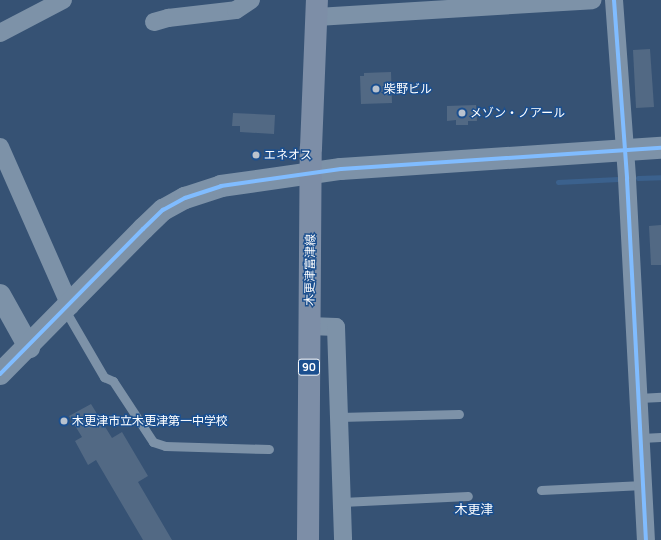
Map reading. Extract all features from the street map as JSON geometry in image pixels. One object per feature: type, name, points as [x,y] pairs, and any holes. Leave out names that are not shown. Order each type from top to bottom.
[{"type":"main road","name":"木更津富津線","points":[[308,540],[310,174],[317,9]]},
{"type":"street","points":[[0,33],[63,0]]},
{"type":"street","points":[[154,22],[168,18],[236,10],[251,0]]},
{"type":"street","points":[[317,9],[592,0]]},
{"type":"street","points":[[614,0],[639,398],[646,540]]},
{"type":"street","points":[[0,146],[67,308]]},
{"type":"street","points":[[0,374],[67,308],[143,229],[174,203],[221,186],[266,178],[310,174],[341,169],[661,148]]},
{"type":"street","points":[[0,295],[28,347]]},
{"type":"street","points":[[310,326],[336,327],[343,540]]},
{"type":"lane","points":[[67,308],[104,377],[113,381],[153,442],[165,446],[269,449]]},
{"type":"lane","points":[[639,398],[661,397]]},
{"type":"lane","points":[[339,417],[459,414]]},
{"type":"lane","points":[[641,438],[661,437]]},
{"type":"lane","points":[[541,490],[643,485]]},
{"type":"lane","points":[[342,502],[468,496]]},
{"type":"building","points":[[650,49],[654,107],[636,108],[633,50]]},
{"type":"building","name":"柴野ビル","points":[[391,72],[392,103],[361,104],[360,76],[364,76],[364,73]]},
{"type":"building","name":"メゾン・ノアール","points":[[476,105],[477,121],[468,121],[468,125],[456,125],[456,120],[447,121],[447,106]]},
{"type":"building","points":[[233,113],[275,115],[274,134],[240,132],[240,126],[232,126]]},
{"type":"building","points":[[661,225],[661,265],[651,265],[649,226]]},
{"type":"building","points":[[91,404],[112,438],[122,432],[148,476],[138,482],[172,540],[143,540],[96,460],[88,465],[75,441],[82,437],[69,416]]},
{"type":"waterway","points":[[638,178],[661,177]]},
{"type":"waterway","points":[[558,182],[618,179]]},
{"type":"cycle path","points":[[614,0],[627,179],[646,540]]},
{"type":"cycle path","points":[[0,374],[143,229],[163,210],[185,198],[221,186],[341,169],[661,148]]},
{"type":"place","name":"柴野ビル","points":[[376,89]]},
{"type":"place","name":"メゾン・ノアール","points":[[462,113]]},
{"type":"place","name":"エネオス","points":[[256,155]]},
{"type":"place","name":"木更津市立木更津第一中学校","points":[[64,421]]},
{"type":"district","name":"木更津","points":[[474,509]]}]
